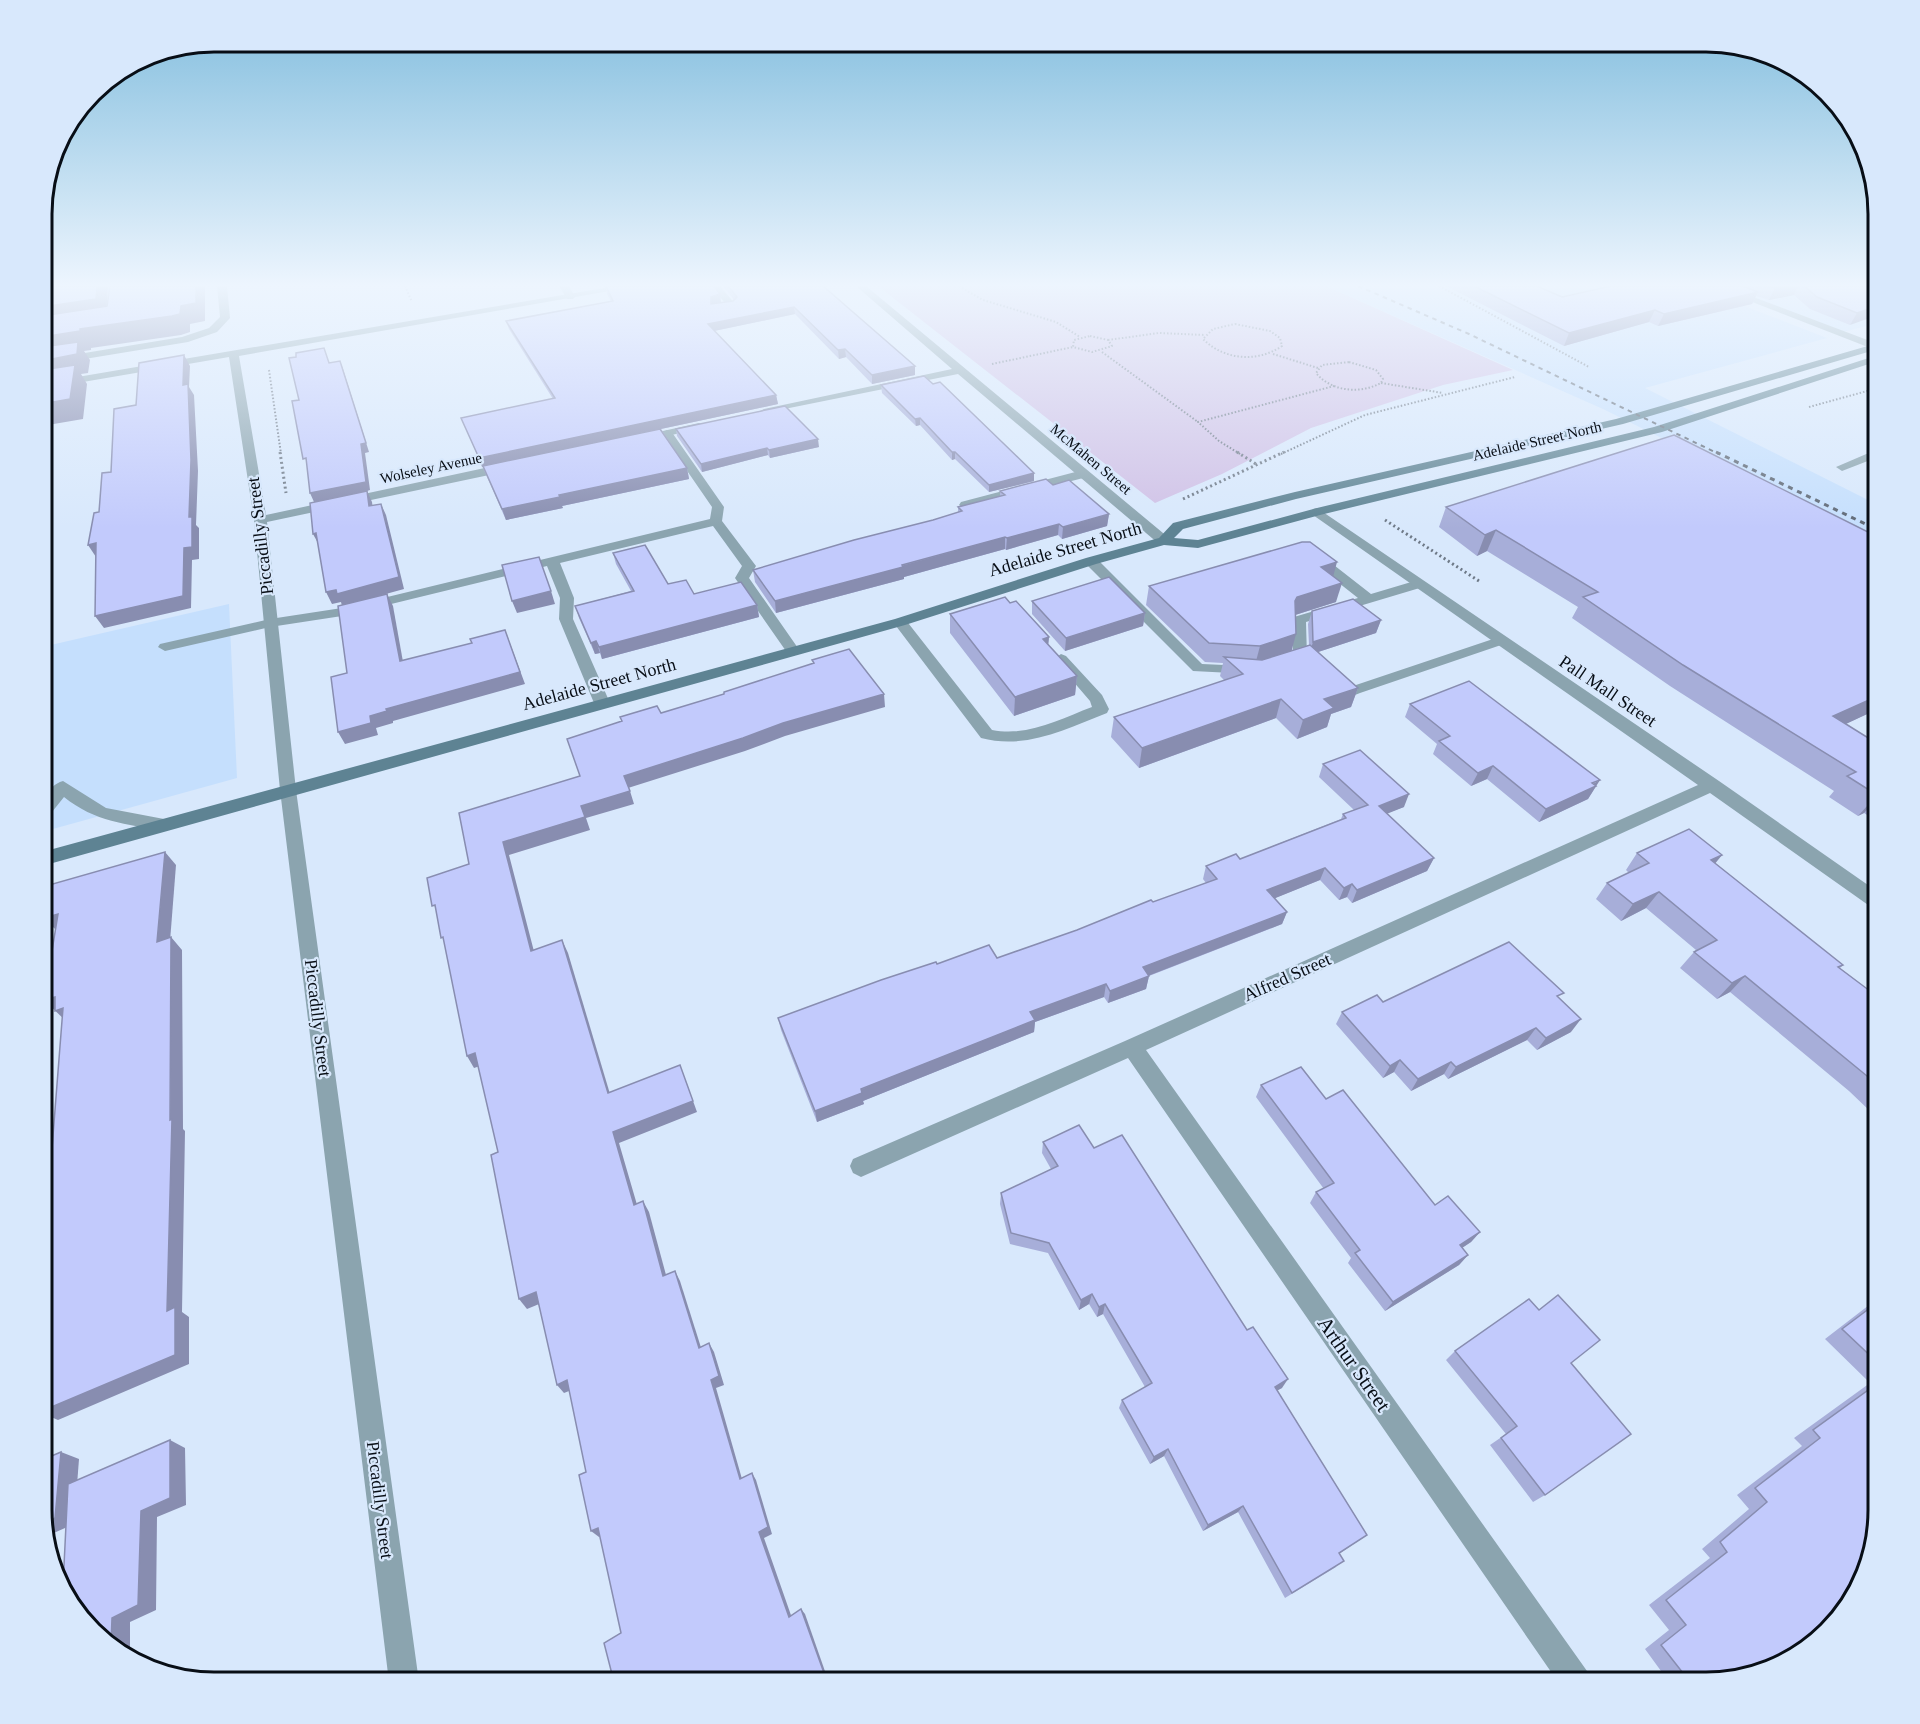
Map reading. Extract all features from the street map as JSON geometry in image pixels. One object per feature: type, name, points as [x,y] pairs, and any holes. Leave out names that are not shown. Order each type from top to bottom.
[{"type":"main road","name":"Adelaide Street North","points":[[1164,541],[1178,526],[1295,496],[1619,422],[1818,366]]},
{"type":"main road","name":"Adelaide Street North","points":[[53,856],[900,622],[998,589],[1164,541],[1198,544],[1317,512],[1658,430],[1832,366]]},
{"type":"street","points":[[53,384],[159,366]]},
{"type":"street","name":"Piccadilly Street","points":[[236,366],[260,520],[288,790],[403,1672]]},
{"type":"street","name":"McMahen Street","points":[[956,366],[1164,541]]},
{"type":"street","points":[[748,416],[960,370]]},
{"type":"street","points":[[632,441],[713,423]]},
{"type":"street","points":[[667,433],[718,507],[716,521],[749,566],[742,578],[793,651]]},
{"type":"street","points":[[1842,467],[1867,457]]},
{"type":"street","name":"Wolseley Avenue","points":[[260,520],[516,465]]},
{"type":"street","points":[[965,505],[1083,474]]},
{"type":"street","name":"Pall Mall Street","points":[[1317,512],[1499,641],[1713,785],[1868,895]]},
{"type":"street","points":[[165,647],[270,623],[342,612],[716,521]]},
{"type":"street","points":[[1301,554],[1311,555],[1369,599]]},
{"type":"street","points":[[552,561],[567,598],[566,619],[602,703]]},
{"type":"street","points":[[1091,561],[1133,596],[1198,668],[1256,672]]},
{"type":"street","points":[[1278,665],[1300,658],[1299,620],[1418,584]]},
{"type":"street","points":[[998,589],[1012,606]]},
{"type":"street","points":[[900,622],[987,734],[1000,738],[1028,735],[1101,709],[1098,699],[1051,648]]},
{"type":"street","points":[[1355,690],[1499,641]]},
{"type":"street","name":"Alfred Street","points":[[861,1166],[1132,1047],[1713,785]]},
{"type":"street","points":[[53,800],[63,788],[87,806],[102,813],[164,825]]},
{"type":"street","name":"Arthur Street","points":[[1132,1047],[1569,1672]]},
{"type":"path","points":[[960,370],[977,366]]},
{"type":"path","points":[[1122,366],[1198,422],[1219,441],[1256,464]]},
{"type":"path","points":[[1313,366],[1318,368],[1319,378],[1334,386],[1357,390],[1376,387],[1382,383],[1446,393]]},
{"type":"path","points":[[1367,366],[1376,370],[1383,379],[1382,383]]},
{"type":"path","points":[[268,367],[287,501]]},
{"type":"path","points":[[1174,501],[1365,415],[1515,377]]},
{"type":"path","points":[[1198,422],[1334,386]]},
{"type":"path","points":[[1384,520],[1479,581]]},
{"type":"shaded area","points":[[981,366],[1505,366],[1513,370],[1443,385],[1311,428],[1222,474],[1155,503]]},
{"type":"shaded area","points":[[1507,366],[1723,366],[1645,388],[1867,500],[1867,540],[1603,409]]},
{"type":"shaded area","points":[[229,604],[237,778],[53,829],[53,644]]},
{"type":"building","points":[[75,366],[70,399],[53,402],[53,368]]},
{"type":"building","points":[[139,366],[184,366],[183,385],[188,384],[191,460],[189,517],[192,517],[192,547],[184,548],[183,596],[95,616],[96,543],[88,545],[94,513],[99,512],[102,473],[111,472],[114,409],[136,405]]},
{"type":"building","points":[[291,366],[342,366],[366,443],[361,444],[366,482],[310,493],[306,458],[303,459],[292,401],[299,400]]},
{"type":"building","points":[[535,366],[749,366],[776,395],[479,458],[461,418],[555,398]]},
{"type":"building","points":[[863,366],[913,366],[872,375]]},
{"type":"building","points":[[924,376],[933,384],[940,382],[1034,473],[989,485],[955,452],[952,452],[920,418],[915,419],[881,385]]},
{"type":"building","points":[[785,406],[818,439],[769,450],[767,448],[701,464],[676,429]]},
{"type":"building","points":[[660,429],[687,468],[502,509],[483,466]]},
{"type":"building","points":[[1674,435],[1867,532],[1867,701],[1833,716],[1867,737],[1867,789],[1847,776],[1856,772],[1683,665],[1583,597],[1598,592],[1496,530],[1485,535],[1446,507]]},
{"type":"building","points":[[1046,479],[1053,485],[1069,480],[1109,514],[1063,527],[1059,524],[1005,537],[775,601],[753,570],[962,511],[958,507],[1005,495],[1000,491]]},
{"type":"building","points":[[367,491],[369,506],[381,504],[399,577],[337,594],[336,590],[326,592],[316,533],[313,534],[310,503]]},
{"type":"building","points":[[1302,542],[1310,542],[1337,562],[1321,567],[1342,583],[1297,597],[1295,601],[1296,634],[1260,646],[1209,643],[1149,586]]},
{"type":"building","points":[[645,545],[668,584],[686,580],[694,594],[741,582],[757,605],[599,647],[596,641],[591,643],[575,606],[634,591],[613,553]]},
{"type":"building","points":[[539,557],[551,591],[512,601],[502,565]]},
{"type":"building","points":[[1109,577],[1145,613],[1066,638],[1032,601]]},
{"type":"building","points":[[387,594],[400,661],[472,643],[470,639],[505,630],[520,672],[386,709],[387,711],[370,716],[371,723],[338,732],[331,677],[347,673],[338,606]]},
{"type":"building","points":[[1005,597],[1010,603],[1016,601],[1049,637],[1043,639],[1077,676],[1015,697],[950,614]]},
{"type":"building","points":[[1353,599],[1381,620],[1313,642],[1312,611]]},
{"type":"building","points":[[1310,645],[1358,688],[1324,699],[1334,708],[1303,720],[1281,699],[1142,748],[1114,717],[1243,674],[1224,657],[1262,660]]},
{"type":"building","points":[[849,649],[884,694],[783,723],[624,776],[630,791],[581,806],[585,817],[503,842],[531,951],[562,940],[608,1093],[680,1065],[693,1101],[613,1132],[634,1205],[643,1201],[663,1276],[675,1271],[699,1348],[709,1343],[719,1376],[711,1380],[740,1479],[752,1473],[768,1527],[759,1532],[789,1617],[801,1609],[824,1672],[611,1672],[604,1643],[621,1633],[598,1528],[591,1531],[579,1475],[586,1472],[567,1380],[557,1385],[536,1292],[519,1299],[491,1155],[498,1152],[475,1053],[467,1056],[443,937],[441,938],[435,905],[432,906],[427,878],[469,864],[459,813],[580,776],[567,739],[622,721],[620,717],[657,706],[661,713],[724,694],[724,692],[814,663],[812,660]]},
{"type":"building","points":[[1469,681],[1600,780],[1592,783],[1596,786],[1546,809],[1493,766],[1478,773],[1439,741],[1450,736],[1410,704]]},
{"type":"building","points":[[1360,750],[1409,794],[1379,806],[1434,858],[1357,890],[1352,884],[1344,888],[1325,868],[1267,890],[1287,912],[1143,967],[1149,976],[1110,991],[1106,984],[1030,1012],[1035,1020],[861,1089],[862,1093],[815,1111],[778,1018],[881,980],[936,962],[937,964],[989,945],[997,958],[1077,930],[1151,900],[1153,902],[1217,879],[1206,866],[1236,854],[1240,859],[1346,818],[1343,814],[1368,805],[1323,764]]},
{"type":"building","points":[[1689,829],[1722,855],[1711,860],[1843,965],[1838,967],[1868,989],[1868,1077],[1745,976],[1732,983],[1694,952],[1717,940],[1659,892],[1633,904],[1607,883],[1649,863],[1637,853]]},
{"type":"building","points":[[165,852],[157,942],[171,937],[170,1120],[172,1119],[167,1311],[175,1307],[175,1355],[53,1406],[53,1136],[63,1008],[55,1011],[55,997],[53,998],[53,945],[58,914],[53,915],[53,884]]},
{"type":"building","points":[[1509,942],[1564,993],[1557,996],[1581,1019],[1546,1038],[1536,1028],[1456,1067],[1451,1062],[1418,1079],[1400,1060],[1390,1066],[1342,1012],[1377,995],[1383,1002]]},
{"type":"building","points":[[1301,1067],[1326,1099],[1343,1090],[1435,1205],[1448,1196],[1480,1232],[1460,1245],[1468,1255],[1393,1302],[1355,1253],[1360,1250],[1316,1192],[1334,1183],[1261,1085]]},
{"type":"building","points":[[1079,1125],[1094,1148],[1122,1135],[1247,1330],[1253,1327],[1288,1379],[1275,1387],[1367,1535],[1339,1553],[1344,1561],[1292,1593],[1243,1506],[1208,1525],[1168,1449],[1154,1457],[1122,1400],[1152,1383],[1105,1304],[1099,1307],[1092,1294],[1081,1300],[1049,1243],[1011,1233],[1001,1193],[1058,1166],[1043,1142]]},
{"type":"building","points":[[1558,1295],[1600,1340],[1571,1363],[1631,1434],[1545,1495],[1501,1438],[1517,1426],[1455,1351],[1529,1299],[1539,1310]]},
{"type":"building","points":[[1868,1310],[1868,1353],[1842,1329]]},
{"type":"building","points":[[1868,1390],[1867,1520],[1859,1562],[1846,1591],[1820,1624],[1787,1650],[1748,1666],[1706,1672],[1682,1672],[1661,1645],[1686,1625],[1666,1600],[1727,1552],[1720,1542],[1767,1502],[1755,1488],[1820,1438],[1813,1430]]},
{"type":"building","points":[[170,1440],[170,1498],[141,1511],[138,1605],[112,1618],[111,1634],[86,1608],[74,1591],[64,1569],[68,1484]]},
{"type":"building","points":[[61,1452],[55,1518],[53,1519],[53,1455]]},
{"type":"railway","points":[[1537,366],[1719,454]]},
{"type":"railway","points":[[1716,452],[1867,525]]}]
